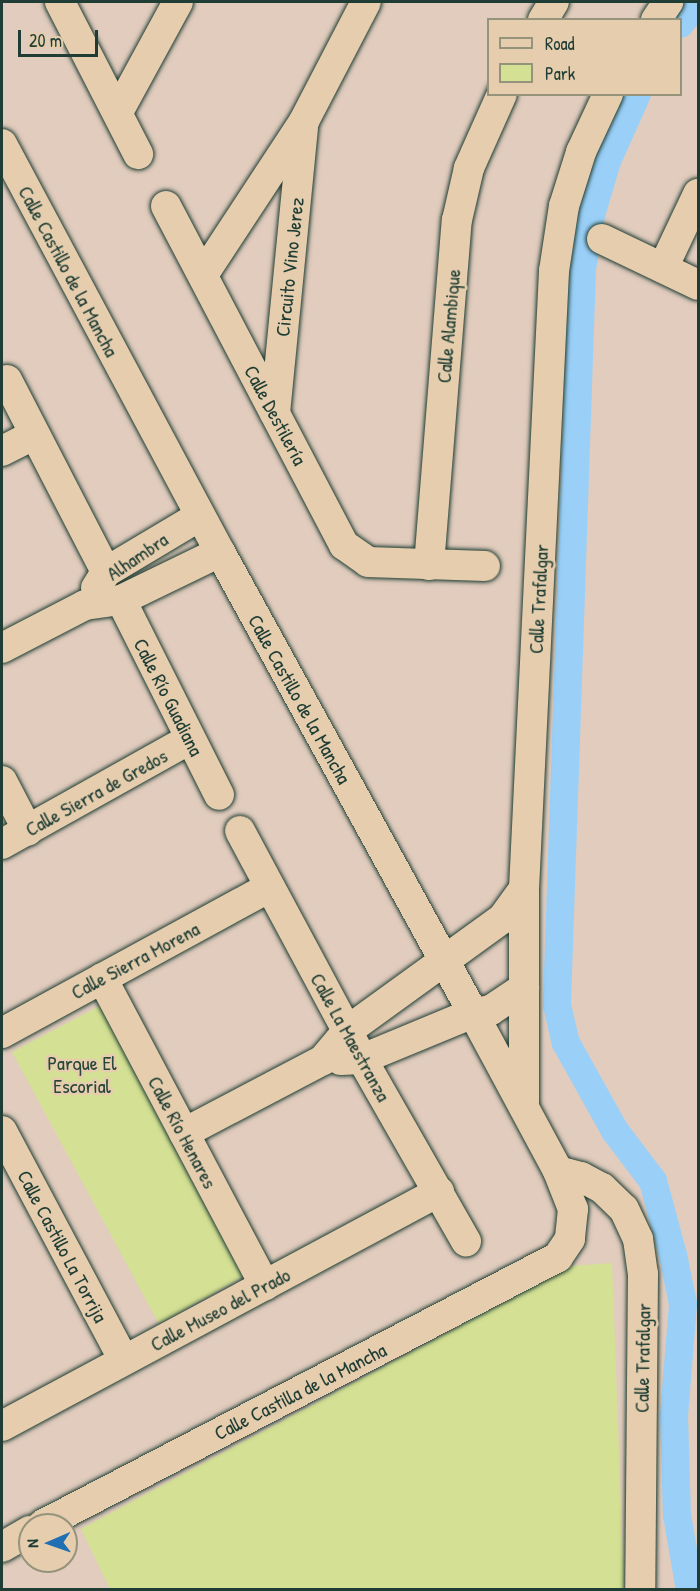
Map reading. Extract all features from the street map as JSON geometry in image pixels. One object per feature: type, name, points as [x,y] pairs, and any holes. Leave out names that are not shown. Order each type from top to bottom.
[{"type":"street","points":[[60,2],[138,154]]},
{"type":"street","points":[[118,112],[178,2]]},
{"type":"street","name":"Circuito Vino Jerez","points":[[203,275],[303,121],[366,2]]},
{"type":"street","points":[[544,18],[554,2]]},
{"type":"street","points":[[657,18],[668,2]]},
{"type":"street","name":"Calle Alambique","points":[[429,565],[457,220],[469,168],[501,96]]},
{"type":"street","name":"Calle Trafalgar","points":[[524,1113],[524,889],[554,271],[564,206],[581,152],[607,96]]},
{"type":"street","name":"Circuito Vino Jerez","points":[[275,413],[303,121]]},
{"type":"street","name":"Calle Castillo de la Mancha","points":[[2,144],[200,516],[473,1013],[524,1113],[558,1171],[573,1209],[570,1239],[558,1257]]},
{"type":"street","points":[[663,268],[699,194]]},
{"type":"street","name":"Calle Destilería","points":[[166,206],[344,545],[368,562],[485,566]]},
{"type":"street","points":[[602,238],[699,285]]},
{"type":"street","points":[[7,380],[33,435],[106,572]]},
{"type":"street","points":[[2,451],[33,435]]},
{"type":"street","name":"Alhambra","points":[[85,605],[106,572],[200,516]]},
{"type":"street","name":"Alhambra","points":[[2,648],[85,605],[121,600],[220,552]]},
{"type":"street","name":"Calle Río Guadiana","points":[[121,600],[219,795]]},
{"type":"street","name":"Calle Sierra de Gredos","points":[[2,844],[190,739]]},
{"type":"street","points":[[2,781],[28,831]]},
{"type":"street","name":"Calle La Maestranza","points":[[240,831],[268,888],[362,1059],[466,1240]]},
{"type":"street","name":"Calle Sierra Morena","points":[[2,1033],[268,888]]},
{"type":"street","points":[[184,1133],[323,1060],[347,1031],[443,959],[502,919],[524,889]]},
{"type":"street","name":"Calle Río Henares","points":[[102,978],[265,1286]]},
{"type":"street","points":[[323,1060],[362,1059],[473,1013],[491,1010],[524,988]]},
{"type":"street","name":"Calle Castillo La Torrija","points":[[2,1131],[124,1360]]},
{"type":"street","name":"Calle Trafalgar","points":[[558,1171],[581,1177],[602,1188],[624,1209],[638,1239],[643,1274],[640,1590]]},
{"type":"street","name":"Calle Museo del Prado","points":[[2,1426],[439,1192]]},
{"type":"street","name":"Calle Castilla de la Mancha","points":[[65,1513],[558,1257]]},
{"type":"street","points":[[2,1547],[18,1538]]},
{"type":"green space","name":"Parque El Escorial","points":[[103,1004],[246,1275],[159,1324],[12,1052]]},
{"type":"green space","points":[[612,1263],[624,1589],[110,1589],[81,1529],[571,1266]]},
{"type":"waterway","points":[[682,22],[698,2]]},
{"type":"waterway","points":[[636,96],[607,161],[591,215],[582,269],[557,1005],[566,1043],[615,1131],[653,1181],[673,1255],[683,1304],[674,1415],[677,1515],[690,1590]]}]
